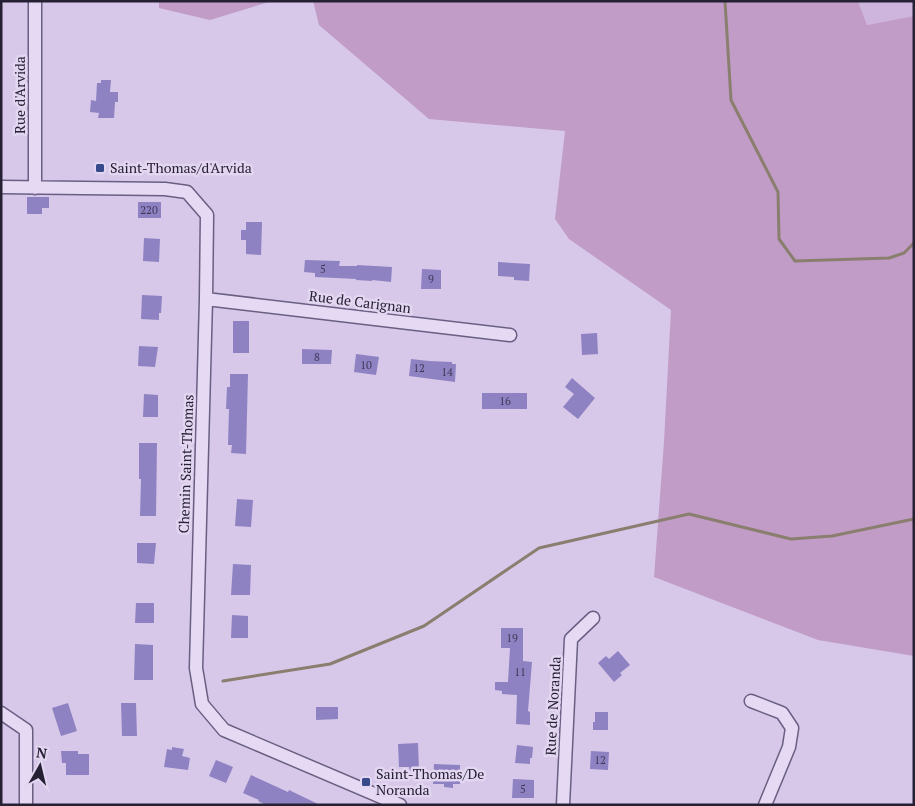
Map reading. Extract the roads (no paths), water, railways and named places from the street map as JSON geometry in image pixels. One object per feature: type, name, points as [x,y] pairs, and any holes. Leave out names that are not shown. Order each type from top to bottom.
[{"type":"street","name":"Rue d'Arvida","points":[[34,1],[34,188]]},
{"type":"street","name":"Chemin Saint-Thomas","points":[[1,188],[165,189],[187,192],[207,214],[196,668],[202,704],[224,730],[400,805]]},
{"type":"street","name":"Rue de Carignan","points":[[206,300],[510,335]]},
{"type":"street","name":"Rue de Noranda","points":[[563,805],[571,639],[592,618]]},
{"type":"street","points":[[751,701],[782,713],[792,728],[789,747],[765,805]]},
{"type":"street","points":[[1,713],[26,730],[26,805]]},
{"type":"waterway","points":[[725,1],[731,100],[778,192],[779,239],[795,261],[889,258],[904,253],[914,243]]},
{"type":"waterway","points":[[223,681],[330,664],[424,626],[539,548],[689,514],[791,539],[832,536],[914,519]]},
{"type":"place","name":"Saint-Thomas/d'Arvida","points":[[100,168]]},
{"type":"place","name":"Saint-Thomas/De Noranda","points":[[366,782]]}]
